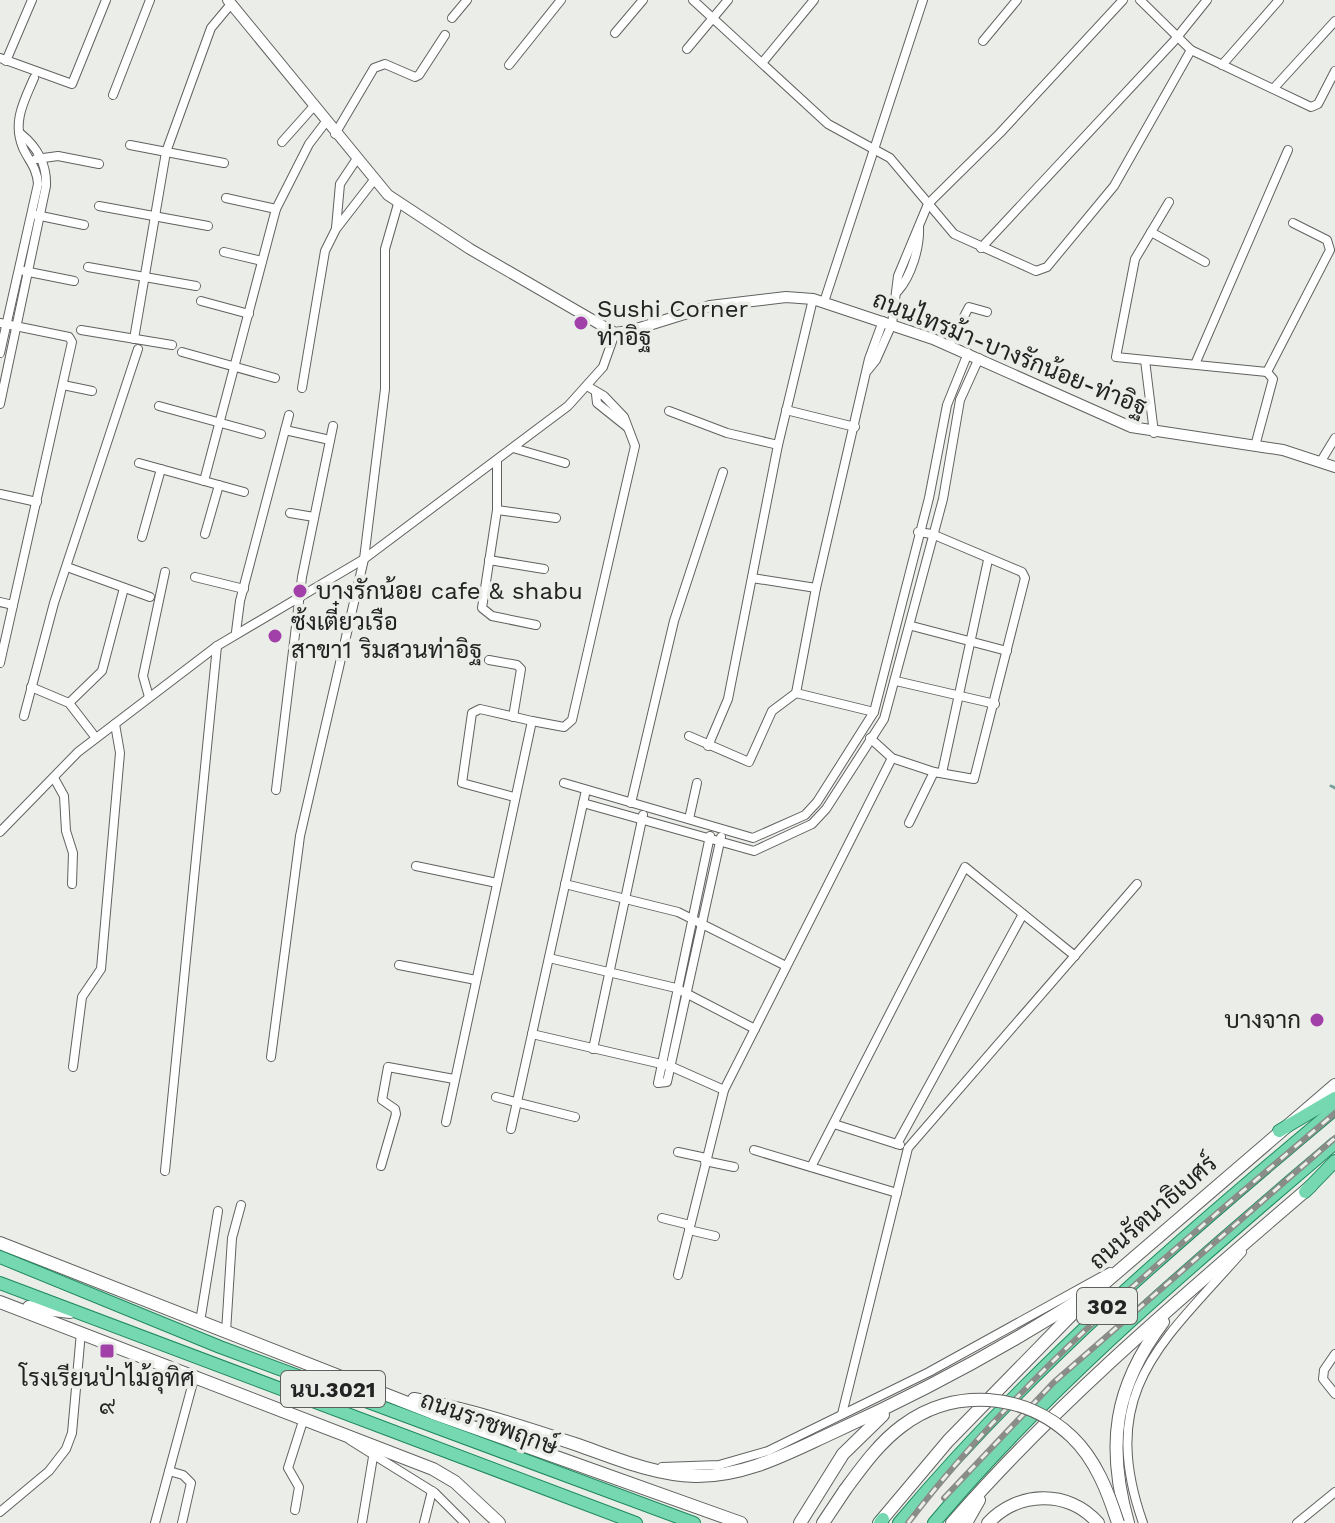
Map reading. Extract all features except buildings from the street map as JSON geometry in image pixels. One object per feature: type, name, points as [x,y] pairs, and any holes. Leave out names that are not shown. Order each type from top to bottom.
[{"type":"main road","name":"ถนนรัตนาธิเบศร์","points":[[881,1522],[948,1441],[1048,1336],[1125,1265],[1335,1085]]},
{"type":"main road","points":[[1279,1131],[1335,1098]]},
{"type":"main road","name":"ถนนรัตนาธิเบศร์","points":[[899,1523],[959,1451],[1091,1320],[1172,1246],[1335,1109]]},
{"type":"main road","name":"302","points":[[934,1523],[980,1468],[1109,1339],[1335,1143]]},
{"type":"main road","name":"302","points":[[952,1523],[1057,1411],[1335,1163]]},
{"type":"main road","points":[[1,1249],[741,1523]]},
{"type":"main road","name":"ถนนราชพฤกษ์","points":[[1,1249],[51,1277],[220,1347],[694,1523]]},
{"type":"main road","name":"ถนนราชพฤกษ์","points":[[0,1283],[636,1523]]},
{"type":"main road","points":[[387,1394],[440,1404],[622,1460],[695,1476],[742,1470],[772,1462],[898,1403],[1031,1331],[1104,1284]]},
{"type":"main road","points":[[1128,1523],[1120,1497],[1115,1445],[1120,1404],[1135,1363],[1164,1321],[1197,1284]]},
{"type":"main road","points":[[5,1303],[82,1314]]},
{"type":"main road","points":[[5,1303],[407,1458],[455,1482],[499,1523]]},
{"type":"main road","points":[[823,1523],[881,1444],[924,1411],[963,1399],[996,1400],[1042,1415],[1072,1438],[1097,1472],[1118,1523]]},
{"type":"main road","points":[[800,1523],[843,1454],[898,1403]]},
{"type":"main road","points":[[966,1523],[993,1476]]},
{"type":"main road","points":[[455,1482],[488,1523]]},
{"type":"main road","points":[[988,1523],[1012,1504],[1045,1496],[1063,1501],[1096,1521]]},
{"type":"main road","points":[[996,1523],[1012,1504]]},
{"type":"street","points":[[32,0],[3,60],[72,84],[106,0]]},
{"type":"street","points":[[113,95],[150,0]]},
{"type":"street","points":[[452,18],[467,0]]},
{"type":"street","points":[[509,65],[561,0]]},
{"type":"street","points":[[615,33],[643,0]]},
{"type":"street","points":[[693,0],[828,124],[890,158],[954,234],[1036,271],[1047,267],[1114,186],[1191,50]]},
{"type":"street","points":[[687,49],[728,0]]},
{"type":"street","points":[[762,63],[814,0]]},
{"type":"street","points":[[708,746],[728,699],[786,410],[818,300],[923,0]]},
{"type":"street","points":[[983,41],[1017,0]]},
{"type":"street","points":[[689,736],[749,762],[772,711],[796,693],[816,588],[868,370],[898,291],[907,280],[919,240],[919,227],[928,204],[1000,133],[1123,0]]},
{"type":"street","points":[[1140,0],[1191,50],[1313,108],[1335,71]]},
{"type":"street","points":[[981,248],[1207,0]]},
{"type":"street","points":[[1222,65],[1279,0]]},
{"type":"street","points":[[0,832],[96,738],[217,646],[364,559],[568,406],[609,356],[615,333],[398,204],[325,123],[230,2],[211,28],[166,152],[134,339]]},
{"type":"street","points":[[1274,88],[1333,27]]},
{"type":"street","points":[[335,134],[374,68],[385,64],[415,77],[445,35]]},
{"type":"street","points":[[0,404],[36,215],[36,159],[21,134],[21,107],[34,78]]},
{"type":"street","points":[[282,142],[314,106]]},
{"type":"street","points":[[204,481],[276,209],[309,144],[325,123]]},
{"type":"street","points":[[130,145],[224,163]]},
{"type":"street","points":[[1196,362],[1288,150]]},
{"type":"street","points":[[36,159],[58,156],[99,164]]},
{"type":"street","points":[[336,229],[340,184],[356,160]]},
{"type":"street","points":[[302,388],[325,251],[336,229],[374,180]]},
{"type":"street","points":[[226,198],[276,209]]},
{"type":"street","points":[[1169,202],[1133,266],[1115,351],[1120,360],[1196,362],[1267,372],[1273,379],[1255,446]]},
{"type":"street","points":[[271,1057],[300,836],[364,559],[385,389],[385,249],[398,204]]},
{"type":"street","points":[[99,206],[208,226]]},
{"type":"street","points":[[36,215],[84,225]]},
{"type":"street","points":[[1267,372],[1330,250],[1327,240],[1293,223]]},
{"type":"street","points":[[1151,232],[1205,262]]},
{"type":"street","points":[[224,252],[262,261]]},
{"type":"street","points":[[88,267],[196,286]]},
{"type":"street","points":[[24,270],[74,281]]},
{"type":"street","points":[[0,353],[3,324],[24,270]]},
{"type":"street","name":"ถนนไทรม้า-บางรักน้อย-ท่าอิฐ","points":[[615,333],[710,306],[786,297],[818,300],[949,345],[1112,419],[1154,433],[1255,446],[1335,467]]},
{"type":"street","points":[[201,301],[249,314]]},
{"type":"street","points":[[949,345],[969,307],[987,312]]},
{"type":"street","points":[[0,663],[71,338],[3,324]]},
{"type":"street","points":[[81,330],[172,345]]},
{"type":"street","points":[[24,716],[67,567],[138,349]]},
{"type":"street","points":[[182,352],[275,378]]},
{"type":"street","points":[[564,783],[753,838],[805,815],[874,712],[935,472],[947,405],[968,353]]},
{"type":"street","points":[[583,803],[754,851],[812,824],[884,719],[912,626],[949,474],[960,400],[979,358]]},
{"type":"street","points":[[1145,360],[1154,433]]},
{"type":"street","points":[[63,385],[92,391]]},
{"type":"street","points":[[514,797],[467,787],[460,774],[472,713],[480,709],[564,727],[572,720],[635,446],[624,417],[604,396],[587,386]]},
{"type":"street","points":[[159,406],[261,434]]},
{"type":"street","points":[[786,410],[855,427]]},
{"type":"street","points":[[669,411],[727,433],[778,445]]},
{"type":"street","points":[[236,632],[244,589],[289,415]]},
{"type":"street","points":[[276,790],[299,596],[333,426]]},
{"type":"street","points":[[285,430],[330,440]]},
{"type":"street","points":[[1321,461],[1335,438]]},
{"type":"street","points":[[513,448],[565,463]]},
{"type":"street","points":[[497,461],[497,510],[482,608],[492,616],[536,625]]},
{"type":"street","points":[[139,463],[244,492]]},
{"type":"street","points":[[142,537],[161,469]]},
{"type":"street","points":[[631,803],[674,621],[723,472]]},
{"type":"street","points":[[205,534],[219,485]]},
{"type":"street","points":[[0,494],[37,502]]},
{"type":"street","points":[[497,510],[556,518]]},
{"type":"street","points":[[290,513],[314,517]]},
{"type":"street","points":[[864,731],[892,758],[938,773],[974,779],[1025,574],[932,534],[918,532]]},
{"type":"street","points":[[489,560],[544,569]]},
{"type":"street","points":[[909,823],[938,773],[959,695],[988,560]]},
{"type":"street","points":[[67,567],[150,597]]},
{"type":"street","points":[[149,697],[143,676],[165,572]]},
{"type":"street","points":[[195,577],[244,589]]},
{"type":"street","points":[[752,578],[816,588]]},
{"type":"street","points":[[69,703],[102,671],[124,588]]},
{"type":"street","points":[[0,602],[13,605]]},
{"type":"street","points":[[912,626],[1007,651]]},
{"type":"street","points":[[165,1171],[217,646]]},
{"type":"street","points":[[489,660],[520,667],[513,717]]},
{"type":"street","points":[[896,681],[995,704]]},
{"type":"street","points":[[31,687],[69,703],[96,738]]},
{"type":"street","points":[[796,693],[874,712]]},
{"type":"street","points":[[446,1122],[532,721]]},
{"type":"street","points":[[73,1067],[82,997],[101,969],[120,753],[115,724]]},
{"type":"street","points":[[678,1275],[724,1090],[892,758]]},
{"type":"street","points":[[54,778],[64,796],[66,831],[73,853],[72,884]]},
{"type":"street","points":[[689,819],[697,783]]},
{"type":"street","points":[[511,1129],[586,790]]},
{"type":"street","points":[[593,1049],[644,807]]},
{"type":"street","points":[[713,826],[659,1064],[658,1083],[667,1082],[724,829]]},
{"type":"street","points":[[416,866],[497,883]]},
{"type":"street","points":[[811,1167],[965,867],[1075,956]]},
{"type":"street","points":[[565,884],[626,897],[691,917],[786,966]]},
{"type":"street","points":[[842,1414],[908,1148],[1137,884]]},
{"type":"street","points":[[897,1144],[1023,914]]},
{"type":"street","points":[[549,958],[676,988],[755,1029]]},
{"type":"street","points":[[399,965],[476,980]]},
{"type":"street","points":[[532,1034],[670,1066],[724,1090]]},
{"type":"street","points":[[381,1166],[396,1114],[395,1109],[382,1100],[388,1067],[454,1079]]},
{"type":"street","points":[[496,1097],[575,1117]]},
{"type":"street","points":[[834,1124],[908,1148]]},
{"type":"street","points":[[754,1150],[897,1193]]},
{"type":"street","points":[[678,1152],[734,1167]]},
{"type":"street","points":[[226,1332],[232,1238],[241,1205]]},
{"type":"street","points":[[200,1322],[218,1211]]},
{"type":"street","points":[[662,1218],[715,1236]]},
{"type":"street","points":[[1143,1523],[1133,1485],[1128,1437],[1147,1363],[1172,1327],[1266,1225]]},
{"type":"street","points":[[622,1460],[675,1468],[719,1465],[768,1451],[929,1372],[1125,1265]]},
{"type":"street","points":[[0,1512],[49,1471],[66,1449],[72,1433],[81,1332]]},
{"type":"street","points":[[1335,1354],[1324,1370],[1323,1379],[1335,1394]]},
{"type":"street","points":[[155,1523],[195,1375]]},
{"type":"street","points":[[295,1510],[299,1487],[288,1468],[304,1418]]},
{"type":"street","points":[[335,1430],[373,1457],[432,1491],[465,1523]]},
{"type":"street","points":[[362,1523],[373,1457]]},
{"type":"street","points":[[169,1471],[183,1475],[191,1483],[182,1523]]},
{"type":"street","points":[[424,1523],[432,1491]]},
{"type":"street","points":[[1297,1523],[1335,1492]]},
{"type":"waterway","points":[[1331,786],[1335,788]]},
{"type":"railway","points":[[908,1523],[955,1465],[1057,1358],[1166,1257],[1335,1113]]},
{"type":"railway","points":[[944,1498],[1054,1382],[1335,1138]]},
{"type":"place","name":"Sushi Corner ท่าอิฐ","points":[[581,323]]},
{"type":"place","name":"บางรักน้อย cafe & shabu","points":[[300,591]]},
{"type":"place","name":"ซ้งเตี๋ยวเรือ สาขา1 ริมสวนท่าอิฐ","points":[[275,636]]},
{"type":"place","name":"บางจาก","points":[[1317,1020]]},
{"type":"place","name":"โรงเรียนป่าไม้อุทิศ ๙","points":[[107,1351]]}]
